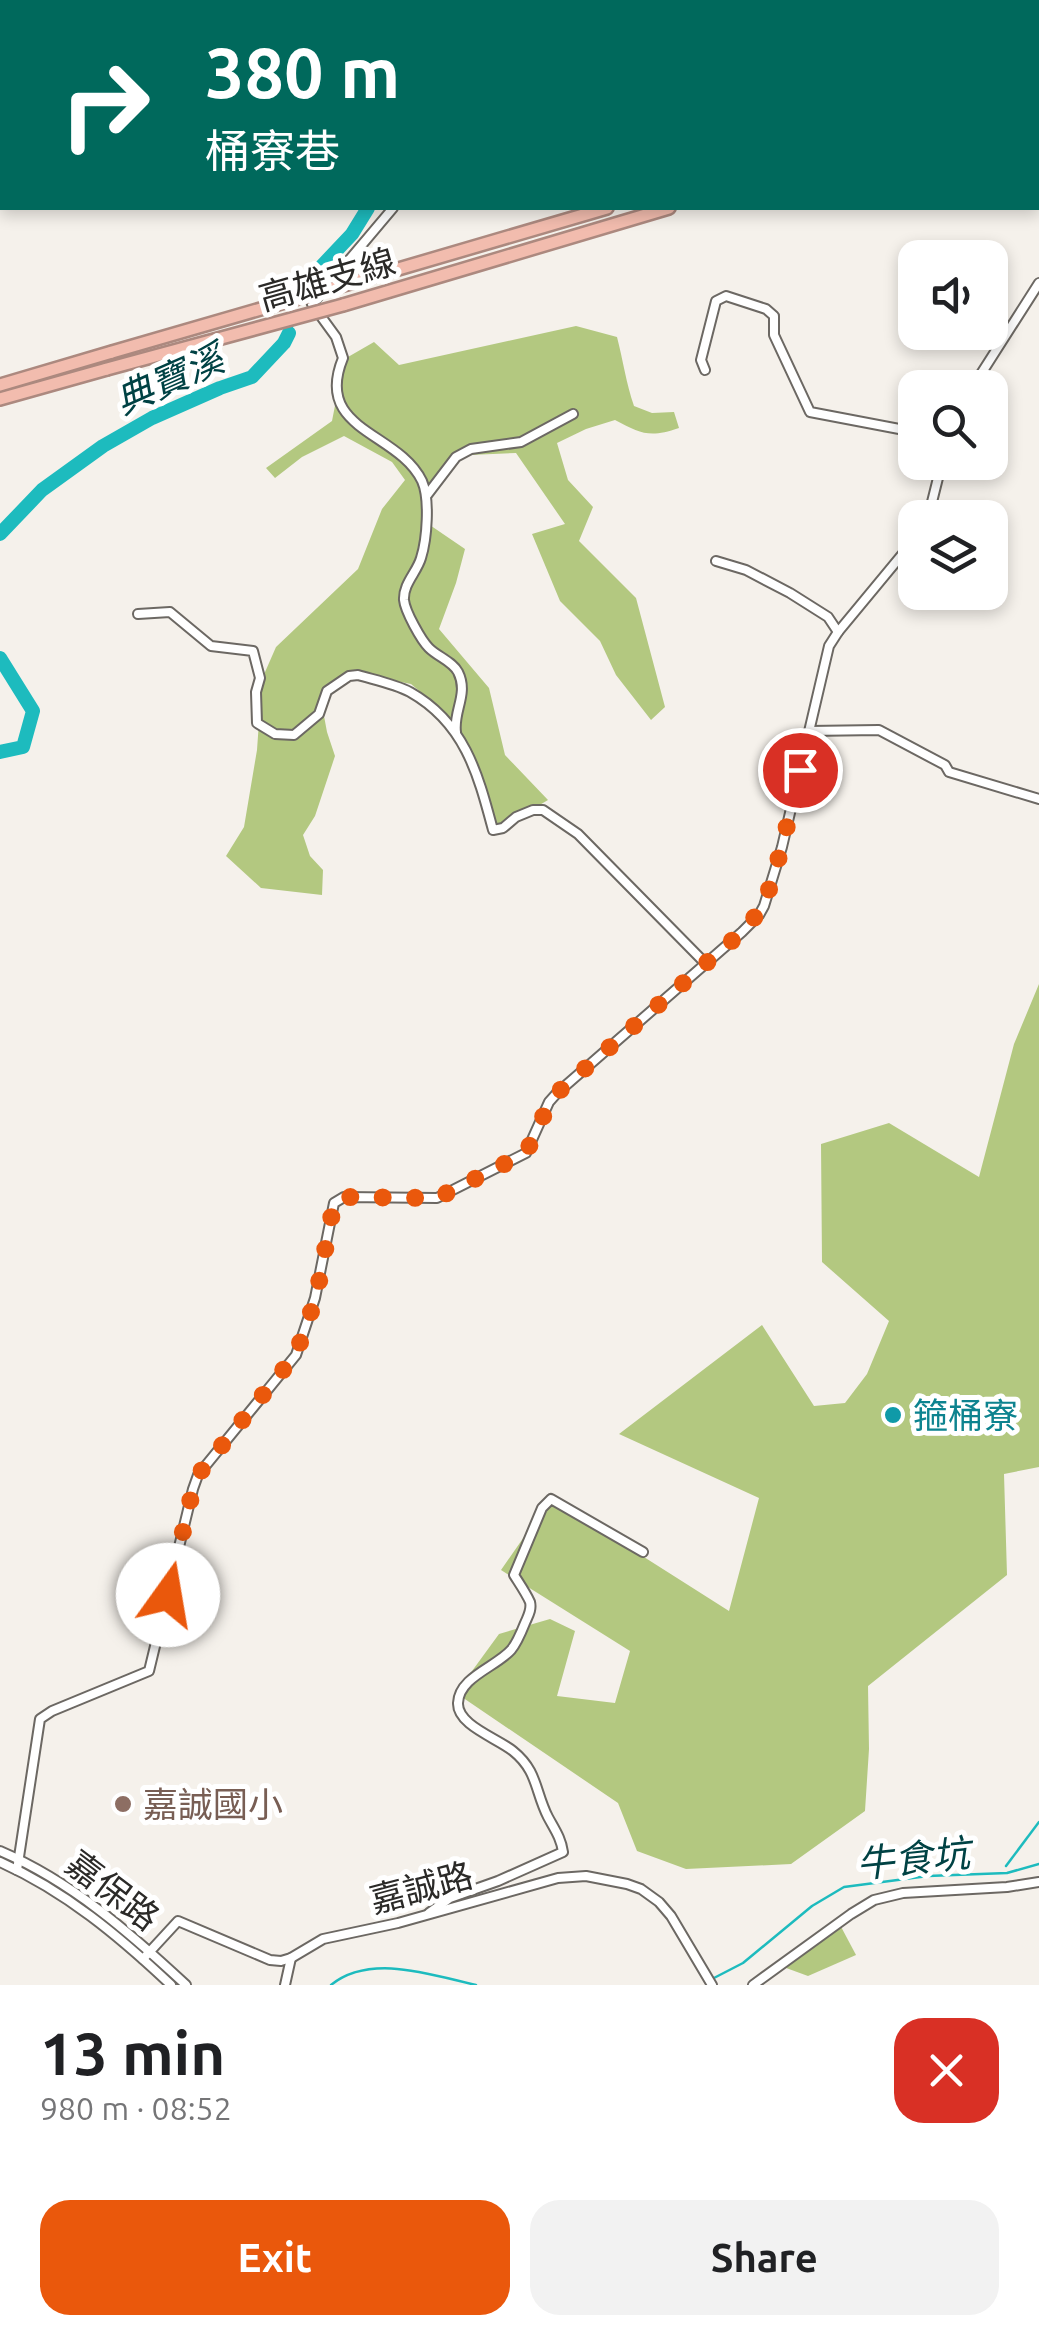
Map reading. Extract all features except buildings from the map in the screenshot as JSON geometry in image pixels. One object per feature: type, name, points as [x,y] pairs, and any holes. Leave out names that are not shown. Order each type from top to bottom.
[{"type":"highway","name":"高雄支線","points":[[0,385],[599,210]]},
{"type":"highway","name":"高雄支線","points":[[0,400],[661,210]]},
{"type":"street","points":[[391,210],[312,304],[336,337],[343,358],[335,390],[350,420],[407,460],[421,479],[427,496],[421,558],[405,590],[404,604],[429,648],[456,668],[463,685],[454,720],[456,732]]},
{"type":"street","points":[[983,370],[1039,283]]},
{"type":"street","points":[[705,370],[702,360],[716,301],[726,296],[766,309],[774,316],[774,335],[810,412],[898,429]]},
{"type":"street","points":[[427,496],[456,457],[471,450],[521,442],[573,414]]},
{"type":"street","points":[[17,1870],[40,1719],[150,1671],[198,1475],[296,1354],[316,1298],[334,1203],[344,1197],[437,1198],[526,1153],[557,1093],[742,932],[764,906],[830,646],[898,560]]},
{"type":"street","points":[[716,562],[746,570],[790,593],[828,617],[838,632]]},
{"type":"street","points":[[138,614],[170,612],[211,646],[254,651],[260,678],[256,692],[257,724],[275,734],[294,735],[319,714],[327,691],[350,676],[407,690],[433,708],[456,732],[477,771],[493,830],[516,817],[542,810],[578,834],[706,964]]},
{"type":"street","points":[[809,731],[879,730],[945,765],[950,772],[1039,799]]},
{"type":"street","points":[[429,1914],[450,1898],[563,1852],[536,1778],[498,1740],[467,1723],[458,1703],[469,1682],[514,1648],[531,1611],[514,1575],[542,1508],[551,1499],[643,1552]]},
{"type":"street","name":"嘉保路","points":[[0,1850],[58,1880],[108,1916],[171,1985]]},
{"type":"street","name":"嘉保路","points":[[0,1862],[48,1887],[186,1985]]},
{"type":"street","name":"嘉誠路","points":[[291,1958],[323,1939],[398,1923],[558,1878],[586,1876],[641,1889],[659,1902],[712,1985]]},
{"type":"street","points":[[752,1985],[874,1900],[902,1893],[1039,1882]]},
{"type":"street","points":[[146,1955],[178,1921],[270,1960],[281,1962],[291,1958]]},
{"type":"street","points":[[285,1985],[291,1958]]},
{"type":"green space","points":[[576,326],[617,337],[634,406],[652,413],[674,412],[679,428],[646,433],[615,420],[557,443],[568,480],[593,507],[579,541],[636,598],[665,707],[651,720],[616,675],[600,641],[560,601],[532,534],[565,524],[516,453],[470,455],[448,467],[421,519],[465,549],[439,629],[489,688],[505,755],[548,800],[501,828],[483,812],[472,768],[442,710],[411,684],[371,676],[344,678],[321,700],[335,756],[315,816],[303,835],[310,856],[323,870],[322,895],[261,888],[226,856],[244,827],[257,750],[262,679],[276,647],[358,569],[382,509],[405,480],[392,462],[344,436],[302,457],[275,478],[266,468],[332,421],[348,357],[374,342],[399,365]]},
{"type":"green space","points":[[1039,984],[1039,1467],[1004,1474],[1007,1575],[868,1686],[865,1811],[791,1864],[686,1869],[637,1851],[618,1803],[456,1693],[499,1634],[550,1619],[575,1631],[557,1696],[615,1703],[630,1651],[501,1570],[551,1498],[729,1611],[759,1498],[619,1434],[762,1325],[814,1406],[845,1403],[867,1374],[889,1321],[822,1262],[821,1144],[889,1123],[979,1177],[1014,1044]]},
{"type":"green space","points":[[839,1923],[856,1955],[808,1976],[778,1965]]},
{"type":"waterway","name":"典寶溪","points":[[315,278],[367,210]]},
{"type":"waterway","name":"典寶溪","points":[[309,290],[315,278]]},
{"type":"waterway","name":"典寶溪","points":[[289,333],[293,324]]},
{"type":"waterway","name":"典寶溪","points":[[0,534],[42,490],[103,446],[152,418],[252,377],[289,333]]},
{"type":"waterway","name":"典寶溪","points":[[0,658],[33,711],[23,747],[0,752]]},
{"type":"waterway","points":[[1006,1866],[1039,1822]]},
{"type":"waterway","name":"牛食坑","points":[[712,1979],[743,1963],[812,1906],[844,1887],[928,1876],[1007,1873],[1039,1864]]},
{"type":"waterway","name":"牛食坑","points":[[331,1985],[347,1975],[382,1968],[421,1972],[476,1985]]},
{"type":"place","name":"箍桶寮","points":[[893,1415]]},
{"type":"place","name":"嘉誠國小","points":[[123,1804]]},
{"type":"route","points":[[168,1595],[198,1475],[296,1354],[316,1298],[334,1203],[344,1197],[437,1198],[526,1153],[557,1093],[759,915],[782,847],[800,770]]}]
